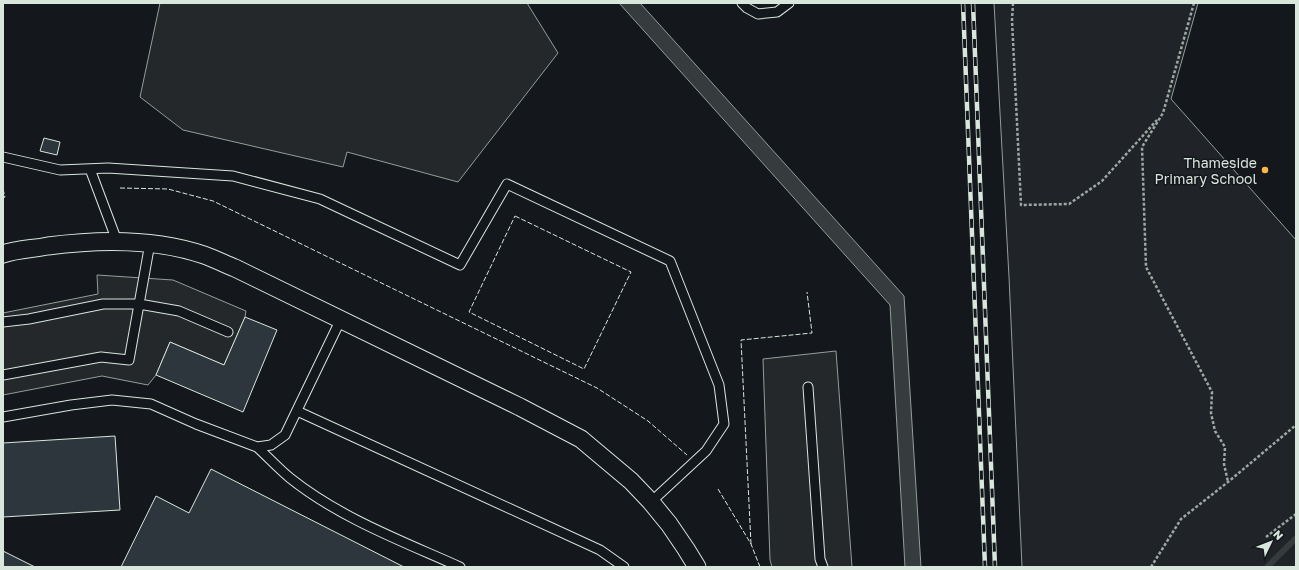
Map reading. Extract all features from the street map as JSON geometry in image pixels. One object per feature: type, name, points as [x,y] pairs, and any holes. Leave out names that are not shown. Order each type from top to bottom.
[{"type":"street","points":[[3,254],[57,245],[96,241],[137,241],[172,247],[204,255],[235,268],[520,407],[580,439],[631,481],[651,502],[669,524],[697,567]]},
{"type":"lane","points":[[742,3],[747,8],[758,14],[777,12],[789,3]]},
{"type":"lane","points":[[3,157],[60,170],[108,168],[232,176],[320,199],[460,265],[507,184],[670,261],[719,385],[724,424],[706,451],[651,502]]},
{"type":"lane","points":[[90,169],[116,241]]},
{"type":"lane","points":[[3,375],[101,357],[130,360],[150,243]]},
{"type":"lane","points":[[3,322],[30,319],[103,304],[139,304],[179,310],[228,332]]},
{"type":"lane","points":[[257,447],[272,445],[285,435],[341,319]]},
{"type":"lane","points":[[808,387],[820,559],[823,567]]},
{"type":"lane","points":[[3,417],[72,404],[112,400],[151,404],[196,424],[257,447],[290,478],[321,499],[366,525],[460,567]]},
{"type":"lane","points":[[297,410],[600,550],[624,567]]},
{"type":"path","points":[[1013,3],[1012,20],[1021,205],[1069,204],[1102,181],[1163,113]]},
{"type":"path","points":[[1194,3],[1163,113],[1142,147],[1146,267],[1212,392],[1211,413],[1215,431],[1225,447],[1224,464],[1228,482]]},
{"type":"path","points":[[1151,567],[1180,519],[1228,482],[1296,425]]},
{"type":"path","points":[[1266,537],[1296,514]]},
{"type":"shaded area","points":[[160,3],[527,3],[558,53],[458,182],[347,152],[343,167],[183,130],[140,97]]},
{"type":"shaded area","points":[[619,3],[640,3],[904,296],[921,567],[905,567],[890,305]]},
{"type":"shaded area","points":[[994,3],[1198,3],[1171,99],[1296,240],[1296,567],[1022,567],[1009,277]]},
{"type":"shaded area","points":[[97,275],[173,280],[246,311],[245,317],[224,365],[170,342],[156,375],[148,385],[102,376],[3,395],[3,313],[98,294]]},
{"type":"shaded area","points":[[836,351],[852,567],[772,567],[770,560],[763,359]]},
{"type":"building","points":[[44,138],[60,142],[57,155],[40,151]]},
{"type":"building","points":[[245,317],[277,330],[243,412],[156,375],[170,342],[224,365]]},
{"type":"building","points":[[115,436],[120,510],[3,517],[3,443]]},
{"type":"building","points":[[211,469],[404,567],[121,567],[156,496],[189,513]]},
{"type":"building","points":[[3,551],[35,567],[3,567]]},
{"type":"waterway","points":[[1267,567],[1296,538]]},
{"type":"railway","points":[[963,3],[985,567]]},
{"type":"railway","points":[[973,3],[995,567]]},
{"type":"fence","points":[[120,188],[168,189],[213,201],[597,388],[648,421],[687,455]]},
{"type":"fence","points":[[3,189],[5,197],[3,198]]},
{"type":"fence","points":[[515,216],[631,272],[584,369],[469,312],[515,216]]},
{"type":"fence","points":[[751,544],[741,340],[812,333],[807,292]]},
{"type":"fence","points":[[718,489],[751,544],[760,567]]},
{"type":"place","name":"Thameside Primary School","points":[[1265,170]]}]
